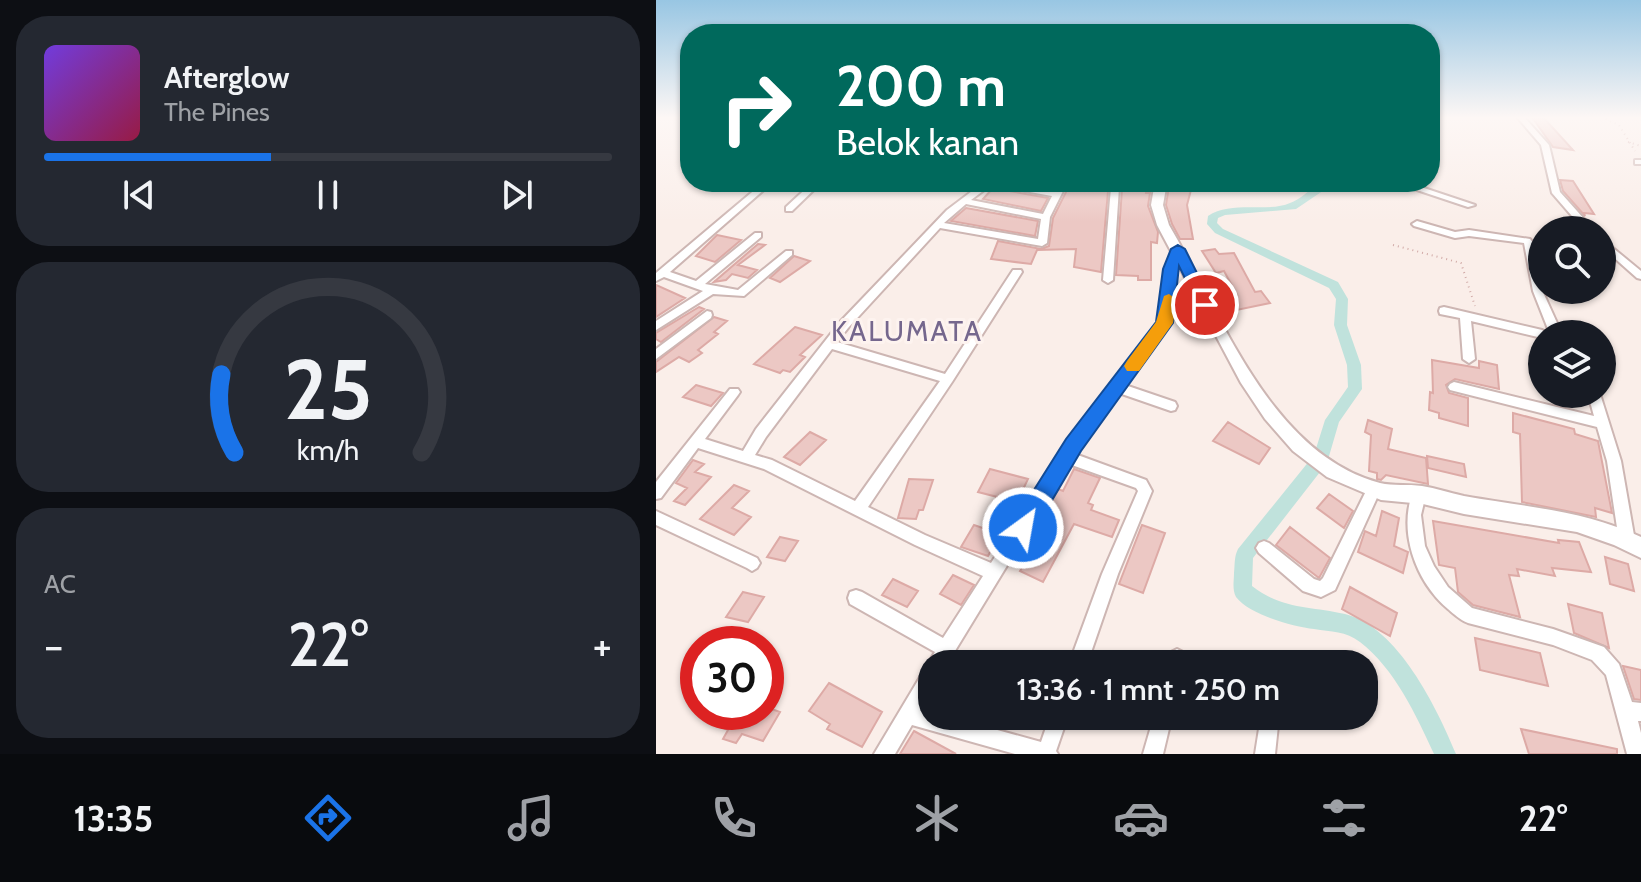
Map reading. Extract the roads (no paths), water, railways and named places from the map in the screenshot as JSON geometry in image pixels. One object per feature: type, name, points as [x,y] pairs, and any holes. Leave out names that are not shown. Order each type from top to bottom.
[{"type":"street","points":[[1547,152],[1556,193],[1577,216]]},
{"type":"street","points":[[660,276],[757,192]]},
{"type":"street","points":[[789,209],[807,192]]},
{"type":"street","points":[[746,458],[761,433],[829,344],[937,225],[975,192]]},
{"type":"street","points":[[937,225],[1041,243],[1046,217],[1056,194],[1045,192]]},
{"type":"street","points":[[1108,280],[1115,192]]},
{"type":"street","points":[[1159,192],[1157,205],[1163,225],[1248,384],[1294,439],[1333,471],[1374,489],[1406,496],[1419,494],[1463,504],[1521,510],[1582,524],[1634,544]]},
{"type":"street","points":[[1434,192],[1472,202],[1469,233]]},
{"type":"street","points":[[963,201],[1046,217]]},
{"type":"street","points":[[1417,224],[1455,235],[1469,233],[1520,239],[1530,245],[1538,291],[1550,320]]},
{"type":"street","points":[[698,284],[758,235]]},
{"type":"street","points":[[856,598],[946,649],[1066,457],[1164,323],[1171,269],[1178,249]]},
{"type":"street","points":[[660,276],[711,290],[743,293],[789,253]]},
{"type":"street","points":[[1616,254],[1641,276]]},
{"type":"street","points":[[858,509],[1017,272]]},
{"type":"street","points":[[656,326],[711,290]]},
{"type":"street","points":[[1444,311],[1528,331]]},
{"type":"street","points":[[656,355],[707,315]]},
{"type":"street","points":[[1465,317],[1469,359]]},
{"type":"street","points":[[829,344],[948,379]]},
{"type":"street","points":[[1116,387],[1171,406]]},
{"type":"street","points":[[1454,387],[1602,423]]},
{"type":"street","points":[[656,493],[734,392]]},
{"type":"street","points":[[1598,408],[1634,544]]},
{"type":"street","points":[[697,442],[767,464],[995,573]]},
{"type":"street","points":[[1066,457],[1141,484],[1145,491],[1110,574],[1083,650]]},
{"type":"street","points":[[1264,548],[1309,585],[1321,589],[1329,584],[1374,489]]},
{"type":"street","points":[[1419,494],[1414,515],[1420,559],[1442,593],[1468,615],[1553,637],[1598,653],[1613,670],[1633,712],[1637,754]]},
{"type":"street","points":[[656,518],[752,563]]},
{"type":"street","points":[[884,754],[918,696]]},
{"type":"street","points":[[907,714],[1046,754],[1054,730]]},
{"type":"street","points":[[1153,754],[1159,730]]},
{"type":"street","points":[[1265,754],[1268,730]]},
{"type":"waterway","points":[[1312,192],[1292,207],[1223,212],[1213,216],[1212,224],[1219,231],[1334,285],[1342,299],[1341,325],[1355,372],[1355,389],[1332,420],[1321,458],[1244,555],[1243,590],[1280,612],[1345,624],[1367,635],[1395,664],[1407,682],[1445,754]]},
{"type":"district","name":"KALUMATA","points":[[907,331]]}]
